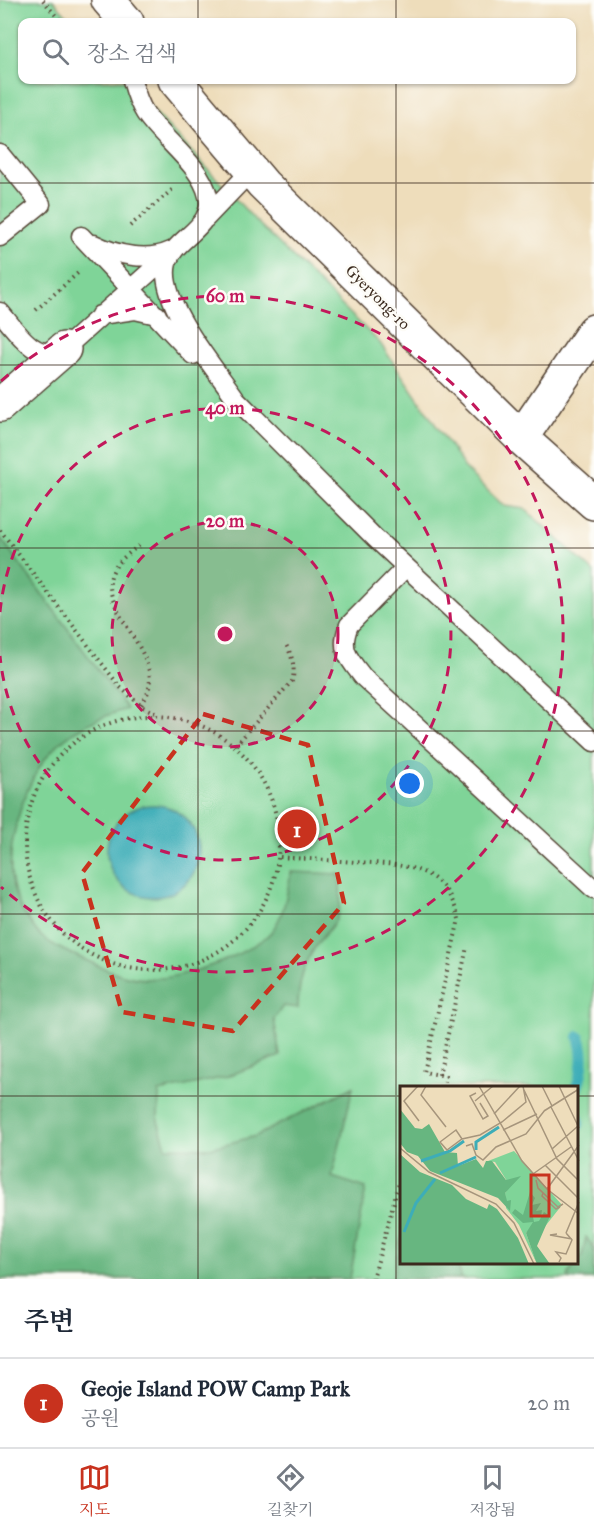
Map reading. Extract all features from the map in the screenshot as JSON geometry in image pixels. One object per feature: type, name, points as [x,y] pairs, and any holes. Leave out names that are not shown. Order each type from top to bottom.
[{"type":"street","points":[[108,0],[124,18]]},
{"type":"street","name":"Gyeryong-ro","points":[[178,84],[263,184],[521,438],[594,503]]},
{"type":"street","points":[[521,438],[594,331]]},
{"type":"street","points":[[0,405],[64,349]]},
{"type":"lane","points":[[134,84],[144,112],[192,167],[205,187],[209,198],[208,209],[201,223]]},
{"type":"lane","points":[[0,154],[40,204],[0,237]]},
{"type":"lane","points":[[0,312],[33,349],[56,353],[64,349],[176,249],[251,171]]},
{"type":"lane","points":[[101,251],[154,256],[176,249]]},
{"type":"lane","points":[[176,249],[167,263],[167,277],[178,313],[186,329],[235,398]]},
{"type":"lane","points":[[101,251],[195,358],[235,398],[406,567],[594,742]]},
{"type":"lane","points":[[100,315],[135,310],[157,315]]},
{"type":"lane","points":[[406,567],[349,625],[344,645],[350,662],[594,889]]},
{"type":"path","points":[[43,0],[57,18]]},
{"type":"path","points":[[15,329],[178,185]]},
{"type":"path","points":[[0,530],[120,687],[141,705],[158,715]]},
{"type":"path","points":[[139,546],[124,556],[110,581],[118,610],[141,649],[147,667],[148,691],[141,705]]},
{"type":"path","points":[[236,745],[292,681],[295,672],[290,651],[285,643]]},
{"type":"path","points":[[158,715],[199,723],[236,745],[263,777],[278,816],[280,857],[268,898],[244,932],[209,957],[168,970],[126,968],[86,953],[54,926],[32,889],[24,848],[29,806],[48,768],[78,738],[116,720],[158,715]]},
{"type":"path","points":[[280,857],[405,865],[428,874],[447,890],[455,904],[459,919],[424,1072],[446,1076],[444,1086]]},
{"type":"path","points":[[438,1075],[467,947]]},
{"type":"path","points":[[374,1279],[400,1179]]},
{"type":"highlighted area","points":[[203,714],[308,745],[344,903],[233,1031],[122,1012],[82,873]]},
{"type":"green space","points":[[0,0],[53,0],[69,18],[18,18],[18,84],[129,84],[256,221],[380,343],[467,471],[504,506],[525,509],[594,572],[594,1279],[0,1279]]},
{"type":"green space","points":[[0,537],[127,709],[90,723],[61,742],[39,769],[22,805],[14,834],[11,877],[19,905],[39,934],[65,951],[122,975],[146,979],[179,975],[226,960],[267,936],[276,925],[282,911],[291,872],[339,874],[340,909],[334,923],[318,943],[305,968],[300,984],[298,1008],[283,1006],[274,1019],[280,1056],[225,1077],[159,1092],[158,1121],[166,1147],[210,1148],[256,1136],[353,1087],[332,1177],[366,1188],[350,1279],[0,1279]]},
{"type":"green space","points":[[586,1237],[594,1248],[594,1279],[568,1279],[569,1273],[576,1264],[579,1264]]},
{"type":"green space","points":[[400,1243],[400,1264],[457,1264],[462,1279],[392,1279]]},
{"type":"water","points":[[144,805],[162,805],[179,812],[192,825],[199,842],[199,860],[192,877],[179,890],[162,897],[144,897],[127,890],[114,877],[107,860],[107,842],[114,825],[127,812]]},
{"type":"waterway","points":[[577,1086],[582,1062],[579,1037]]},
{"type":"place","name":"Geoje Island POW Camp Park","points":[[297,829]]}]
